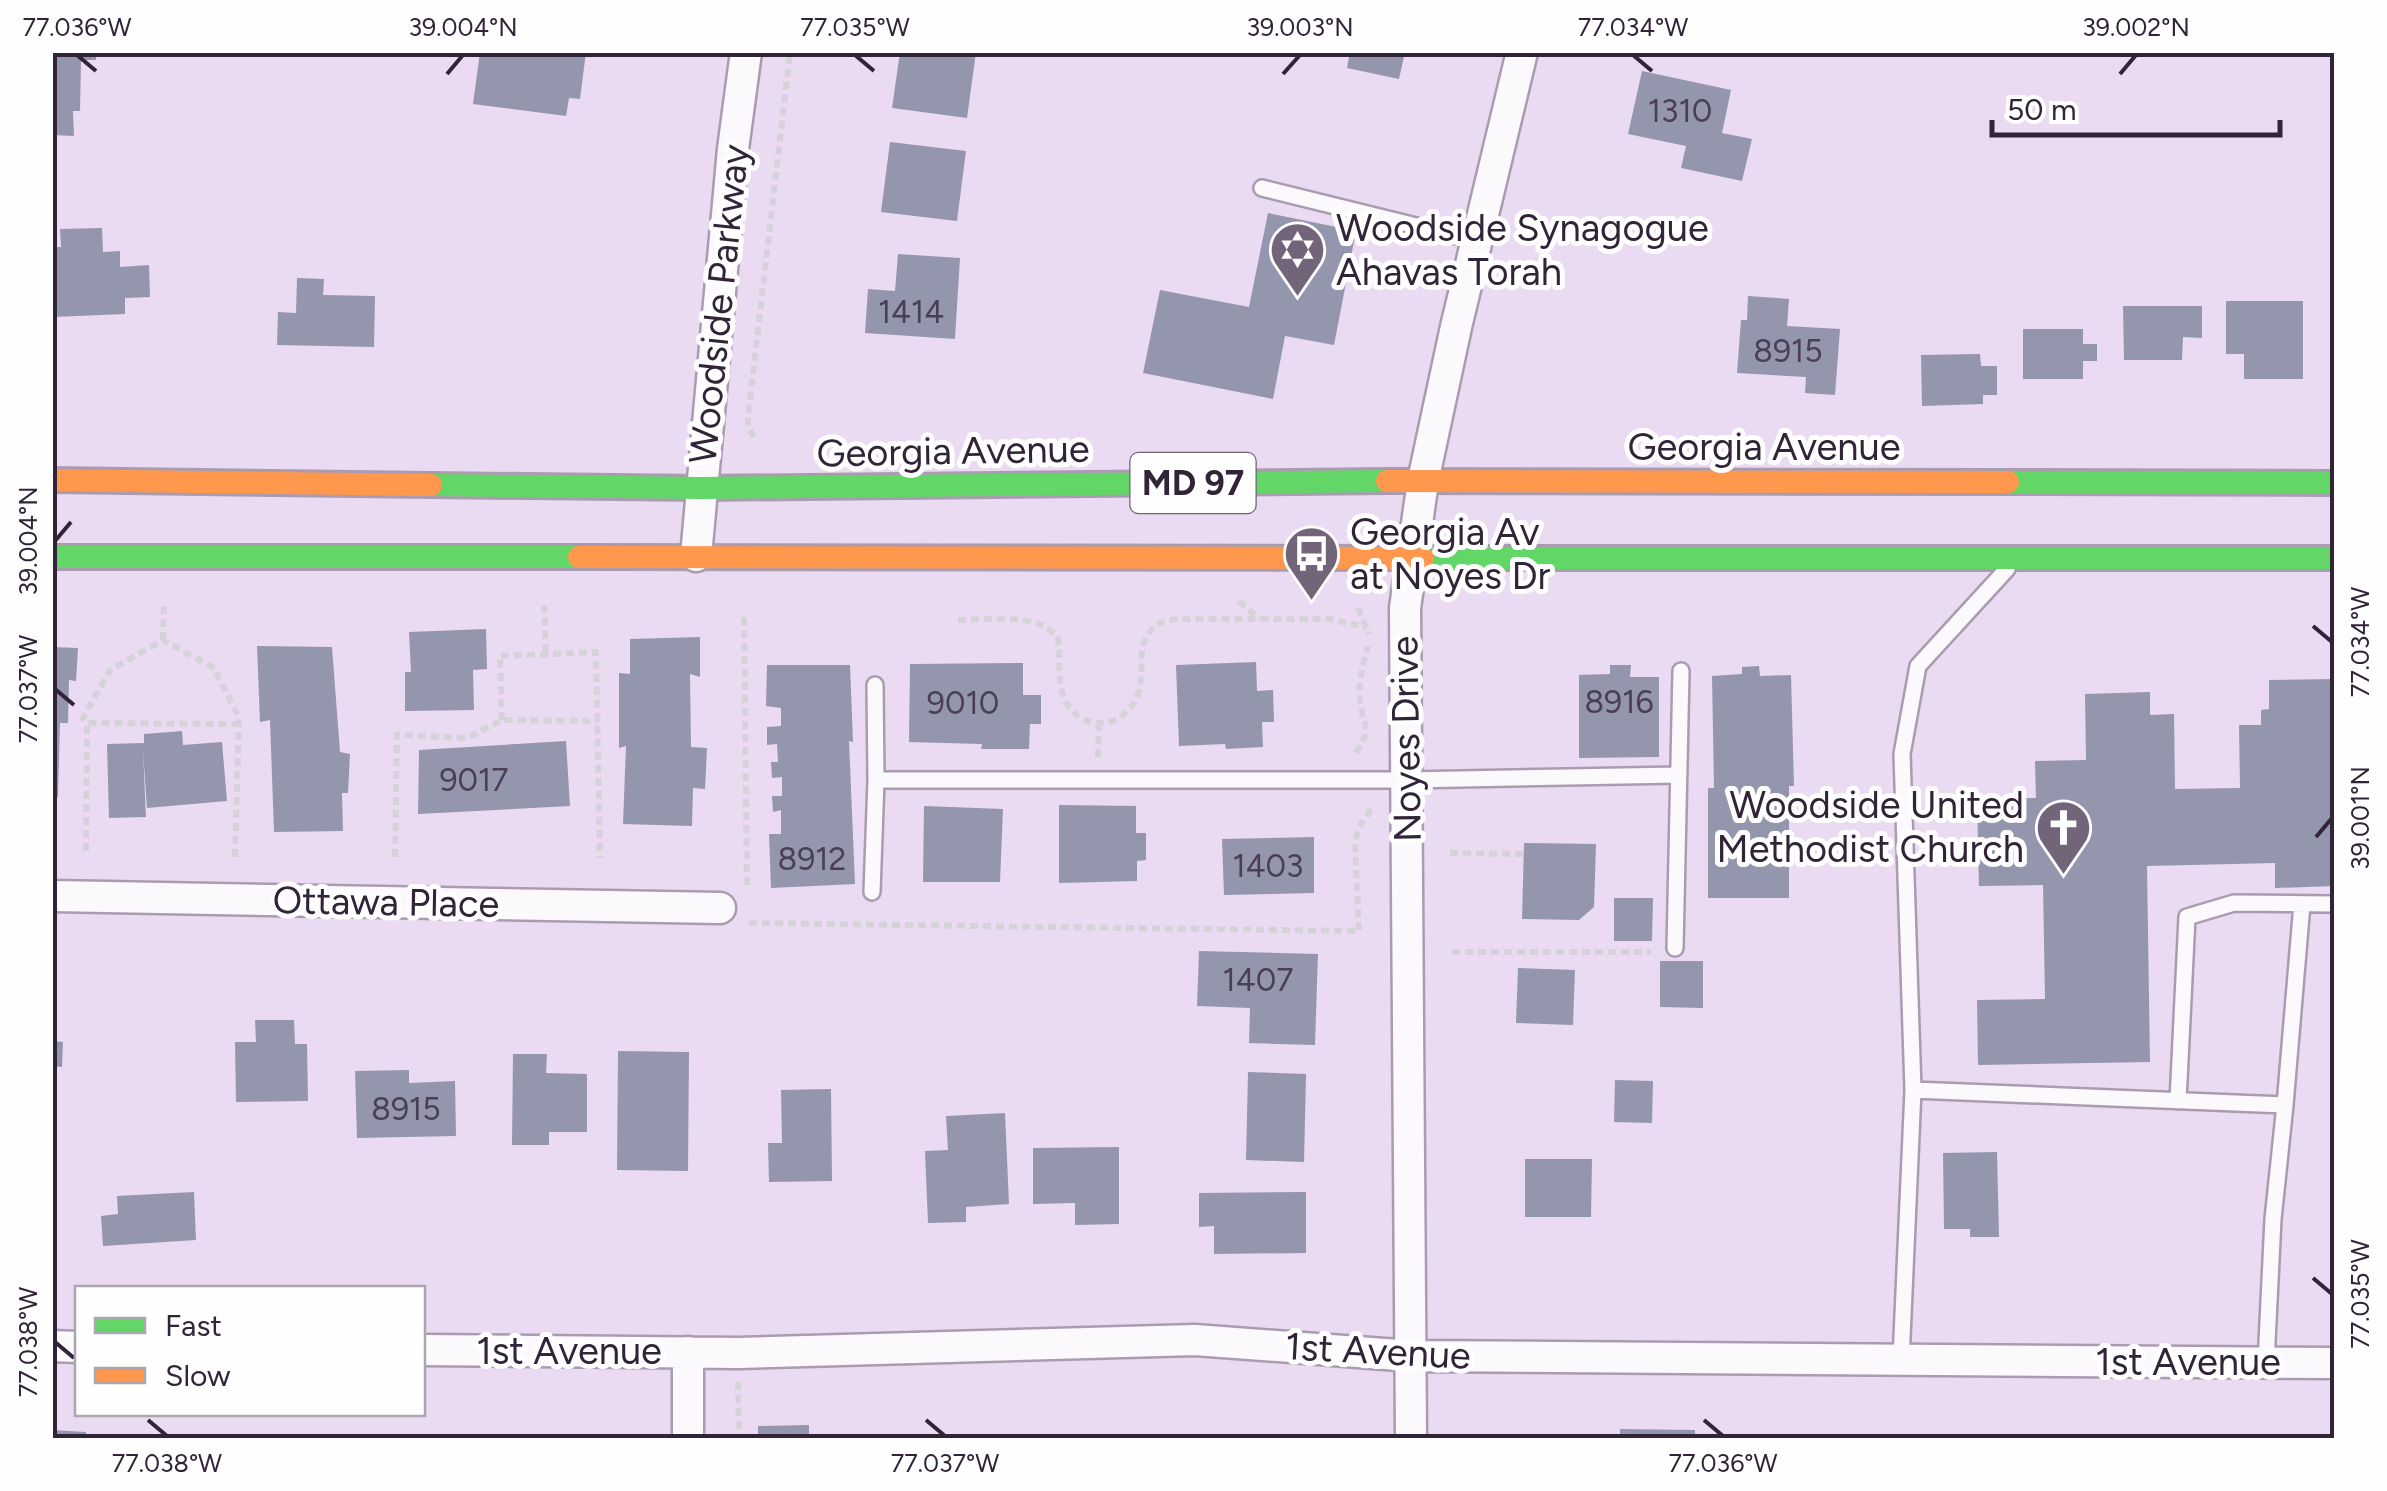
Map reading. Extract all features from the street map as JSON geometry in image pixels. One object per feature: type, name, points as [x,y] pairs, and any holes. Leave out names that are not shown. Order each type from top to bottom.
[{"type":"main road","name":"Georgia Avenue","points":[[52,480],[701,488],[1423,481],[2334,483]]},
{"type":"main road","name":"MD 97","points":[[52,558],[2334,558]]},
{"type":"street","name":"Woodside Parkway","points":[[696,556],[746,52]]},
{"type":"street","name":"Noyes Drive","points":[[1411,1438],[1405,608],[1423,481],[1522,52]]},
{"type":"street","name":"Ottawa Place","points":[[52,896],[734,906]]},
{"type":"street","name":"1st Avenue","points":[[425,1350],[739,1354],[1195,1340],[1412,1356],[2334,1363]]},
{"type":"street","points":[[688,1352],[688,1438]]},
{"type":"lane","points":[[1262,188],[1477,240]]},
{"type":"lane","points":[[1901,1360],[1913,1090],[1902,754],[1918,666],[2016,559]]},
{"type":"lane","points":[[1670,950],[1681,671]]},
{"type":"lane","points":[[872,892],[875,684]]},
{"type":"lane","points":[[876,780],[1407,780],[1679,775]]},
{"type":"lane","points":[[2178,1101],[2187,918],[2234,902],[2334,904]]},
{"type":"lane","points":[[2266,1363],[2273,1220],[2302,904]]},
{"type":"lane","points":[[1913,1090],[2285,1105]]},
{"type":"path","points":[[754,436],[748,417],[790,52]]},
{"type":"path","points":[[1236,598],[1260,620]]},
{"type":"path","points":[[163,640],[164,601]]},
{"type":"path","points":[[544,606],[546,654]]},
{"type":"path","points":[[734,906],[744,617]]},
{"type":"path","points":[[958,620],[1020,619],[1048,629],[1058,641],[1060,686],[1066,703],[1076,716],[1099,723],[1116,721],[1129,710],[1139,692],[1142,646],[1150,630],[1162,621],[1328,620],[1367,627]]},
{"type":"path","points":[[86,850],[87,723],[83,718],[110,670],[163,640]]},
{"type":"path","points":[[163,640],[214,668],[239,718],[235,857]]},
{"type":"path","points":[[502,720],[500,656],[596,652],[600,858]]},
{"type":"path","points":[[396,857],[397,735],[467,738],[502,720],[598,720]]},
{"type":"path","points":[[87,723],[239,724]]},
{"type":"path","points":[[1098,750],[1099,723]]},
{"type":"path","points":[[747,923],[1360,930],[1355,844],[1358,828],[1370,813],[1358,752]]},
{"type":"path","points":[[1450,853],[1524,854]]},
{"type":"path","points":[[1452,952],[1670,950]]},
{"type":"building","points":[[52,52],[96,52],[96,60],[81,60],[80,111],[73,111],[74,136],[52,135]]},
{"type":"building","points":[[480,52],[586,52],[580,99],[569,98],[566,116],[473,104]]},
{"type":"building","points":[[900,52],[976,52],[967,118],[892,108]]},
{"type":"building","points":[[1350,52],[1405,52],[1399,79],[1347,68]]},
{"type":"building","points":[[1642,71],[1731,90],[1722,133],[1752,139],[1742,181],[1681,168],[1686,146],[1628,134]]},
{"type":"building","points":[[890,142],[966,151],[957,221],[881,212]]},
{"type":"building","name":"Woodside Synagogue Ahavas Torah","points":[[1268,213],[1356,231],[1334,345],[1285,336],[1273,399],[1143,373],[1160,290],[1249,307]]},
{"type":"building","points":[[102,228],[103,252],[120,251],[120,267],[149,265],[150,297],[125,298],[125,314],[52,317],[52,247],[61,247],[60,229]]},
{"type":"building","points":[[898,254],[960,258],[955,339],[865,333],[868,289],[895,291]]},
{"type":"building","points":[[297,278],[324,279],[323,295],[375,296],[374,347],[277,345],[278,312],[296,313]]},
{"type":"building","points":[[1748,296],[1789,299],[1787,326],[1840,329],[1835,395],[1805,393],[1806,377],[1737,373],[1741,320],[1747,320]]},
{"type":"building","points":[[2226,301],[2303,301],[2303,379],[2244,379],[2244,354],[2226,354]]},
{"type":"building","points":[[2123,306],[2202,306],[2202,338],[2183,337],[2182,360],[2124,360]]},
{"type":"building","points":[[2023,329],[2083,329],[2083,344],[2097,344],[2097,361],[2083,361],[2083,379],[2023,379]]},
{"type":"building","points":[[1980,354],[1981,366],[1997,366],[1997,395],[1983,395],[1983,404],[1922,406],[1921,355]]},
{"type":"building","points":[[486,629],[487,669],[473,670],[474,710],[405,711],[405,672],[411,672],[409,632]]},
{"type":"building","points":[[700,637],[700,677],[690,674],[691,747],[707,748],[705,789],[693,788],[692,826],[623,824],[626,746],[619,748],[619,673],[630,674],[630,639]]},
{"type":"building","points":[[257,646],[332,647],[340,752],[350,754],[348,793],[342,793],[343,831],[274,832],[270,720],[260,722]]},
{"type":"building","points":[[52,647],[78,648],[76,681],[69,680],[68,723],[60,723],[58,797],[52,797]]},
{"type":"building","points":[[1256,662],[1257,691],[1273,690],[1274,722],[1262,722],[1263,747],[1179,746],[1176,665]]},
{"type":"building","points":[[1023,663],[1023,695],[1041,695],[1041,724],[1030,724],[1029,749],[909,742],[910,664]]},
{"type":"building","points":[[767,665],[850,665],[855,884],[771,888],[769,834],[781,834],[781,810],[773,812],[772,796],[782,796],[782,777],[772,778],[771,762],[778,762],[777,744],[767,745],[767,727],[781,726],[781,708],[766,706]]},
{"type":"building","points":[[1610,665],[1631,665],[1630,677],[1659,677],[1659,757],[1579,758],[1579,675],[1610,674]]},
{"type":"building","points":[[1759,666],[1760,676],[1791,675],[1794,786],[1789,786],[1789,898],[1708,898],[1708,788],[1714,788],[1712,676],[1742,674],[1742,667]]},
{"type":"building","name":"Woodside United Methodist Church","points":[[2334,679],[2334,886],[2275,888],[2275,863],[2147,866],[2150,1062],[1978,1065],[1977,1000],[2045,999],[2043,885],[1979,886],[1977,799],[2036,798],[2035,761],[2086,760],[2085,694],[2150,692],[2150,715],[2174,714],[2175,789],[2240,788],[2239,725],[2261,725],[2261,710],[2269,709],[2269,680]]},
{"type":"building","points":[[182,731],[183,745],[222,742],[227,801],[147,808],[143,750],[146,817],[109,818],[107,744],[144,743],[144,734]]},
{"type":"building","points":[[566,741],[570,806],[418,814],[419,750]]},
{"type":"building","points":[[1059,805],[1136,806],[1136,833],[1146,833],[1146,860],[1137,861],[1137,881],[1059,883]]},
{"type":"building","points":[[924,806],[1003,809],[1000,882],[923,882]]},
{"type":"building","points":[[1314,837],[1314,893],[1224,895],[1222,839]]},
{"type":"building","points":[[1524,843],[1596,844],[1594,907],[1579,920],[1522,919]]},
{"type":"building","points":[[1614,898],[1653,898],[1652,941],[1614,941]]},
{"type":"building","points":[[1199,951],[1318,954],[1315,1045],[1249,1043],[1250,1008],[1197,1006]]},
{"type":"building","points":[[1660,961],[1703,961],[1703,1008],[1660,1007]]},
{"type":"building","points":[[1518,968],[1575,970],[1573,1025],[1516,1023]]},
{"type":"building","points":[[255,1020],[294,1020],[295,1044],[307,1044],[308,1101],[236,1102],[235,1042],[256,1042]]},
{"type":"building","points":[[52,1041],[63,1042],[62,1067],[52,1066]]},
{"type":"building","points":[[618,1051],[689,1052],[688,1171],[617,1170]]},
{"type":"building","points":[[513,1054],[547,1054],[546,1073],[587,1074],[587,1132],[549,1132],[549,1145],[512,1145]]},
{"type":"building","points":[[409,1070],[409,1083],[455,1081],[456,1136],[357,1138],[355,1071]]},
{"type":"building","points":[[1248,1072],[1306,1074],[1304,1162],[1246,1160]]},
{"type":"building","points":[[1615,1080],[1653,1081],[1652,1123],[1614,1122]]},
{"type":"building","points":[[831,1089],[832,1181],[769,1182],[768,1143],[782,1143],[781,1090]]},
{"type":"building","points":[[1005,1113],[1009,1204],[966,1207],[966,1222],[928,1223],[925,1151],[948,1150],[946,1116]]},
{"type":"building","points":[[1119,1147],[1119,1224],[1075,1225],[1075,1203],[1033,1204],[1033,1148]]},
{"type":"building","points":[[1997,1152],[1999,1237],[1970,1237],[1970,1229],[1944,1229],[1943,1153]]},
{"type":"building","points":[[1525,1159],[1592,1159],[1591,1217],[1525,1217]]},
{"type":"building","points":[[194,1192],[196,1240],[103,1246],[101,1216],[118,1214],[117,1196]]},
{"type":"building","points":[[1306,1192],[1306,1253],[1214,1254],[1214,1226],[1199,1227],[1199,1193]]},
{"type":"building","points":[[809,1425],[809,1438],[758,1438],[758,1426]]},
{"type":"building","points":[[1620,1429],[1695,1430],[1695,1438],[1620,1438]]},
{"type":"building","points":[[52,1430],[86,1432],[86,1438],[52,1438]]},
{"type":"traffic: fast","points":[[431,485],[701,488],[1387,481]]},
{"type":"traffic: fast","points":[[2008,482],[2334,483]]},
{"type":"traffic: fast","points":[[52,557],[579,557]]},
{"type":"traffic: fast","points":[[1423,558],[2334,558]]},
{"type":"traffic: slow","points":[[52,480],[431,485]]},
{"type":"traffic: slow","points":[[1387,481],[2008,482]]},
{"type":"traffic: slow","points":[[579,557],[1423,558]]},
{"type":"place","name":"Woodside Synagogue Ahavas Torah","points":[[1297,299]]},
{"type":"place","name":"Georgia Av at Noyes Dr","points":[[1311,603]]},
{"type":"place","name":"Woodside United Methodist Church","points":[[2063,876]]}]
